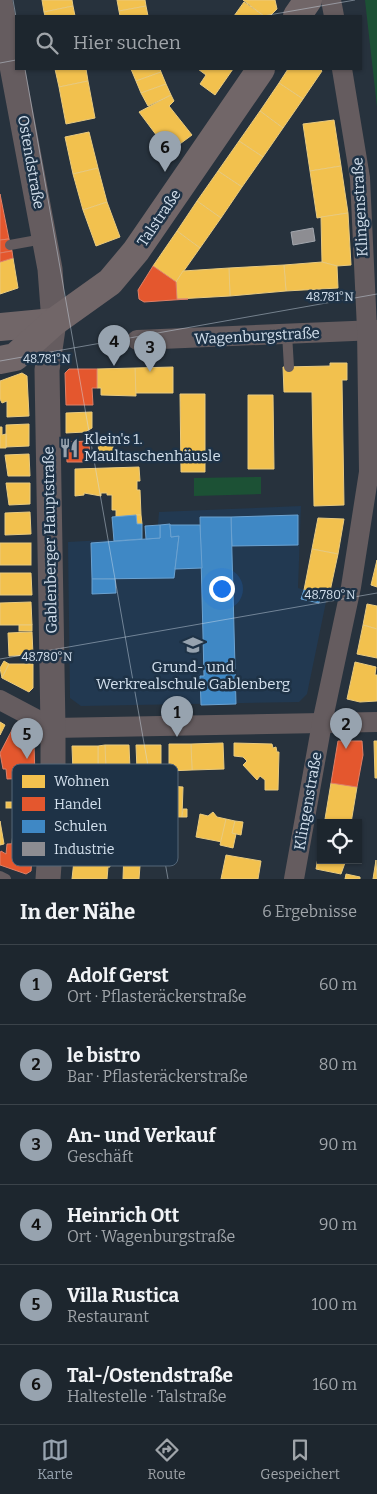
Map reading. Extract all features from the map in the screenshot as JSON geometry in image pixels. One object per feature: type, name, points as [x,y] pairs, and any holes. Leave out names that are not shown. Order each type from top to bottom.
[{"type":"main road","points":[[298,15],[308,0]]},
{"type":"main road","name":"Talstraße","points":[[54,322],[110,282],[136,251],[260,70]]},
{"type":"main road","points":[[0,327],[54,322]]},
{"type":"main road","points":[[0,360],[15,357],[54,322]]},
{"type":"street","points":[[331,0],[334,15]]},
{"type":"street","name":"Ostendstraße","points":[[0,2],[45,238],[50,269],[54,322]]},
{"type":"street","name":"Klingenstraße","points":[[294,879],[322,723],[349,597],[365,507],[369,472],[372,329],[360,178],[342,70]]},
{"type":"street","name":"Gablenberger Hauptstraße","points":[[54,322],[47,370],[54,764]]},
{"type":"street","name":"Wagenburgstraße","points":[[137,340],[372,329]]},
{"type":"street","points":[[0,700],[54,728],[377,722]]},
{"type":"street","name":"Gablenberger Hauptstraße","points":[[48,879],[49,866]]},
{"type":"lane","points":[[10,245],[45,238]]},
{"type":"lane","points":[[287,334],[289,367]]},
{"type":"lane","points":[[0,876],[6,879]]},
{"type":"shaded area","name":"Grund- und Werkrealschule Gablenberg","points":[[301,506],[298,588],[327,597],[307,694],[299,702],[81,706],[70,698],[68,542],[157,537],[159,512]]},
{"type":"green space","points":[[365,0],[377,0],[377,107]]},
{"type":"green space","points":[[261,477],[261,494],[194,496],[194,478]]},
{"type":"building: Wohnen","points":[[42,0],[72,0],[73,6],[44,12]]},
{"type":"building: Wohnen","points":[[117,0],[145,0],[146,6],[119,11]]},
{"type":"building: Wohnen","points":[[243,0],[275,0],[277,9],[271,15],[263,15]]},
{"type":"building: Wohnen","points":[[244,2],[263,15],[235,15]]},
{"type":"building: Wohnen","points":[[73,6],[75,15],[45,15],[44,12]]},
{"type":"building: Wohnen","points":[[146,6],[148,15],[120,15],[119,11]]},
{"type":"building: Wohnen","points":[[55,70],[86,70],[88,81],[59,87]]},
{"type":"building: Wohnen","points":[[131,70],[160,70],[161,72],[136,81]]},
{"type":"building: Wohnen","points":[[199,70],[232,70],[215,95],[200,84],[206,75]]},
{"type":"building: Wohnen","points":[[287,70],[322,71],[303,99],[279,83]]},
{"type":"building: Wohnen","points":[[161,72],[166,84],[141,93],[136,81]]},
{"type":"building: Wohnen","points":[[88,81],[95,118],[66,124],[59,87]]},
{"type":"building: Wohnen","points":[[279,83],[303,99],[283,128],[260,111]]},
{"type":"building: Wohnen","points":[[166,84],[171,95],[148,106],[141,93]]},
{"type":"building: Wohnen","points":[[171,95],[174,101],[169,106],[192,135],[169,152],[139,112]]},
{"type":"building: Wohnen","points":[[260,111],[283,128],[263,157],[239,141]]},
{"type":"building: Wohnen","points":[[334,120],[341,166],[310,171],[303,124]]},
{"type":"building: Wohnen","points":[[89,132],[98,168],[73,174],[65,137]]},
{"type":"building: Wohnen","points":[[239,141],[263,157],[242,187],[218,171]]},
{"type":"building: Wohnen","points":[[341,166],[348,213],[317,218],[310,171]]},
{"type":"building: Wohnen","points":[[98,168],[107,202],[83,210],[73,174]]},
{"type":"building: Wohnen","points":[[218,171],[242,187],[221,218],[197,201]]},
{"type":"building: Wohnen","points":[[197,201],[221,218],[200,248],[177,231]]},
{"type":"building: Wohnen","points":[[107,202],[120,237],[96,246],[83,210]]},
{"type":"building: Wohnen","points":[[348,213],[351,265],[337,266],[322,262],[321,217]]},
{"type":"building: Wohnen","points":[[177,231],[200,248],[176,282],[153,266]]},
{"type":"building: Wohnen","points":[[13,258],[18,288],[0,294],[0,262]]},
{"type":"building: Wohnen","points":[[322,262],[337,266],[338,288],[286,291],[284,265]]},
{"type":"building: Wohnen","points":[[284,265],[286,291],[230,296],[229,268]]},
{"type":"building: Wohnen","points":[[229,268],[230,296],[177,299],[176,282],[183,271]]},
{"type":"building: Wohnen","points":[[330,363],[347,363],[347,380],[342,380],[344,505],[314,506],[312,392],[284,392],[283,367],[330,366]]},
{"type":"building: Wohnen","points":[[173,367],[173,393],[135,393],[135,368]]},
{"type":"building: Wohnen","points":[[135,368],[136,396],[101,395],[101,388],[97,388],[97,369]]},
{"type":"building: Wohnen","points":[[22,373],[27,376],[29,416],[7,417],[7,401],[2,403],[0,399],[0,381]]},
{"type":"building: Wohnen","points":[[180,394],[205,394],[205,472],[181,472]]},
{"type":"building: Wohnen","points":[[248,395],[273,395],[274,469],[248,469]]},
{"type":"building: Wohnen","points":[[92,412],[92,428],[85,432],[66,433],[66,413]]},
{"type":"building: Wohnen","points":[[29,424],[29,446],[6,447],[6,425]]},
{"type":"building: Wohnen","points":[[0,427],[2,427],[2,435],[6,434],[6,448],[0,448]]},
{"type":"building: Wohnen","points":[[113,438],[113,461],[99,462],[98,439]]},
{"type":"building: Wohnen","points":[[29,454],[30,476],[8,476],[5,455]]},
{"type":"building: Wohnen","points":[[139,467],[140,481],[137,481],[137,490],[140,490],[141,515],[116,517],[116,510],[112,510],[112,495],[107,495],[107,493],[101,493],[101,496],[84,493],[84,495],[75,496],[75,469]]},
{"type":"building: Wohnen","points":[[6,483],[30,483],[30,504],[9,505]]},
{"type":"building: Wohnen","points":[[30,512],[31,534],[5,535],[5,513]]},
{"type":"building: Wohnen","points":[[136,515],[141,515],[142,524],[137,524]]},
{"type":"building: Wohnen","points":[[318,518],[344,519],[338,554],[312,549]]},
{"type":"building: Wohnen","points":[[0,543],[31,543],[31,565],[0,565]]},
{"type":"building: Wohnen","points":[[312,549],[338,554],[329,596],[304,590]]},
{"type":"building: Wohnen","points":[[377,560],[377,587],[371,585]]},
{"type":"building: Wohnen","points":[[0,573],[31,573],[32,595],[0,595]]},
{"type":"building: Wohnen","points":[[31,602],[32,625],[0,625],[0,603]]},
{"type":"building: Wohnen","points":[[367,604],[377,606],[377,629],[363,625]]},
{"type":"building: Wohnen","points":[[19,625],[32,625],[32,631],[19,631]]},
{"type":"building: Wohnen","points":[[363,625],[377,629],[377,658],[357,654]]},
{"type":"building: Wohnen","points":[[32,632],[33,655],[9,656],[8,633]]},
{"type":"building: Wohnen","points":[[4,661],[9,664],[2,678],[0,668]]},
{"type":"building: Wohnen","points":[[355,662],[376,667],[377,701],[360,702],[347,699]]},
{"type":"building: Wohnen","points":[[9,664],[33,664],[33,688],[29,692],[2,678]]},
{"type":"building: Wohnen","points":[[0,722],[5,725],[0,735]]},
{"type":"building: Wohnen","points":[[374,741],[377,741],[377,778],[375,778]]},
{"type":"building: Wohnen","points":[[223,743],[224,769],[192,770],[191,744]]},
{"type":"building: Wohnen","points":[[234,743],[272,744],[273,748],[276,747],[277,752],[279,752],[278,790],[265,790],[265,780],[260,776],[257,780],[243,765],[247,761],[243,757],[234,756]]},
{"type":"building: Wohnen","points":[[169,744],[191,744],[192,770],[178,771],[178,764],[169,764]]},
{"type":"building: Wohnen","points":[[105,745],[129,745],[130,764],[106,764]]},
{"type":"building: Wohnen","points":[[105,745],[106,764],[98,764],[98,746]]},
{"type":"building: Wohnen","points":[[136,745],[161,745],[161,764],[137,764]]},
{"type":"building: Wohnen","points":[[72,746],[98,746],[98,764],[73,764]]},
{"type":"building: Wohnen","points":[[331,783],[357,787],[352,819],[325,819]]},
{"type":"building: Wohnen","points":[[178,787],[183,787],[182,817],[178,817]]},
{"type":"building: Wohnen","points":[[6,802],[12,802],[12,808],[6,808]]},
{"type":"building: Wohnen","points":[[183,809],[187,809],[187,817],[182,817]]},
{"type":"building: Wohnen","points":[[213,812],[217,817],[226,819],[222,842],[196,837],[200,814],[208,816]]},
{"type":"building: Wohnen","points":[[226,819],[235,821],[232,833],[236,834],[233,848],[220,845]]},
{"type":"building: Wohnen","points":[[0,821],[4,844],[0,845]]},
{"type":"building: Wohnen","points":[[235,821],[243,822],[241,835],[232,833]]},
{"type":"building: Wohnen","points":[[226,855],[261,861],[258,879],[221,879]]},
{"type":"building: Wohnen","points":[[376,860],[377,879],[373,879]]},
{"type":"building: Wohnen","points":[[317,863],[345,864],[341,874],[316,869]]},
{"type":"building: Wohnen","points":[[73,866],[110,866],[108,867],[107,879],[72,879]]},
{"type":"building: Wohnen","points":[[123,866],[140,866],[139,879],[123,879]]},
{"type":"building: Wohnen","points":[[346,874],[360,877],[360,879],[345,879]]},
{"type":"building: Handel","points":[[0,194],[9,239],[0,240]]},
{"type":"building: Handel","points":[[9,239],[12,251],[0,253],[0,240]]},
{"type":"building: Handel","points":[[12,251],[13,258],[0,262],[0,253]]},
{"type":"building: Handel","points":[[153,266],[176,282],[177,299],[188,299],[144,302],[139,299],[138,290]]},
{"type":"building: Handel","points":[[69,369],[97,369],[97,388],[92,388],[93,405],[66,405],[65,373]]},
{"type":"building: Handel","points":[[89,441],[90,462],[67,462],[66,442]]},
{"type":"building: Handel","points":[[13,728],[32,738],[35,764],[12,764],[12,779],[7,779],[6,769],[3,769],[0,753]]},
{"type":"building: Handel","points":[[338,741],[362,741],[363,755],[357,787],[331,783]]},
{"type":"building: Handel","points":[[7,844],[12,844],[12,866],[31,866],[31,871],[26,874],[0,865],[0,853],[1,851],[6,854]]},
{"type":"building: Schulen","points":[[136,515],[137,524],[142,524],[142,539],[114,541],[112,517]]},
{"type":"building: Schulen","points":[[298,515],[298,545],[232,546],[231,517]]},
{"type":"building: Schulen","points":[[200,517],[231,517],[236,704],[201,705],[200,676],[204,676]]},
{"type":"building: Schulen","points":[[170,524],[171,537],[179,536],[174,578],[92,579],[91,543],[160,538],[160,525]]},
{"type":"building: Schulen","points":[[160,525],[160,538],[146,539],[145,526]]},
{"type":"building: Schulen","points":[[170,525],[200,525],[202,568],[175,569],[179,536],[171,537]]},
{"type":"building: Schulen","points":[[92,579],[115,579],[116,593],[92,594]]},
{"type":"building: Schulen","points":[[304,590],[321,594],[319,603],[301,599]]},
{"type":"building: Industrie","points":[[313,228],[315,241],[293,245],[291,232]]},
{"type":"place","name":"Tal-/Ostendstraße","points":[[165,172]]},
{"type":"place","name":"Heinrich Ott","points":[[114,366]]},
{"type":"place","name":"An- und Verkauf","points":[[150,372]]},
{"type":"place","name":"Klein's 1. Maultaschenhäusle","points":[[69,448]]},
{"type":"place","name":"Grund- und Werkrealschule Gablenberg","points":[[193,645]]},
{"type":"place","name":"Adolf Gerst","points":[[177,737]]},
{"type":"place","name":"le bistro","points":[[346,749]]},
{"type":"place","name":"Villa Rustica","points":[[27,759]]}]
